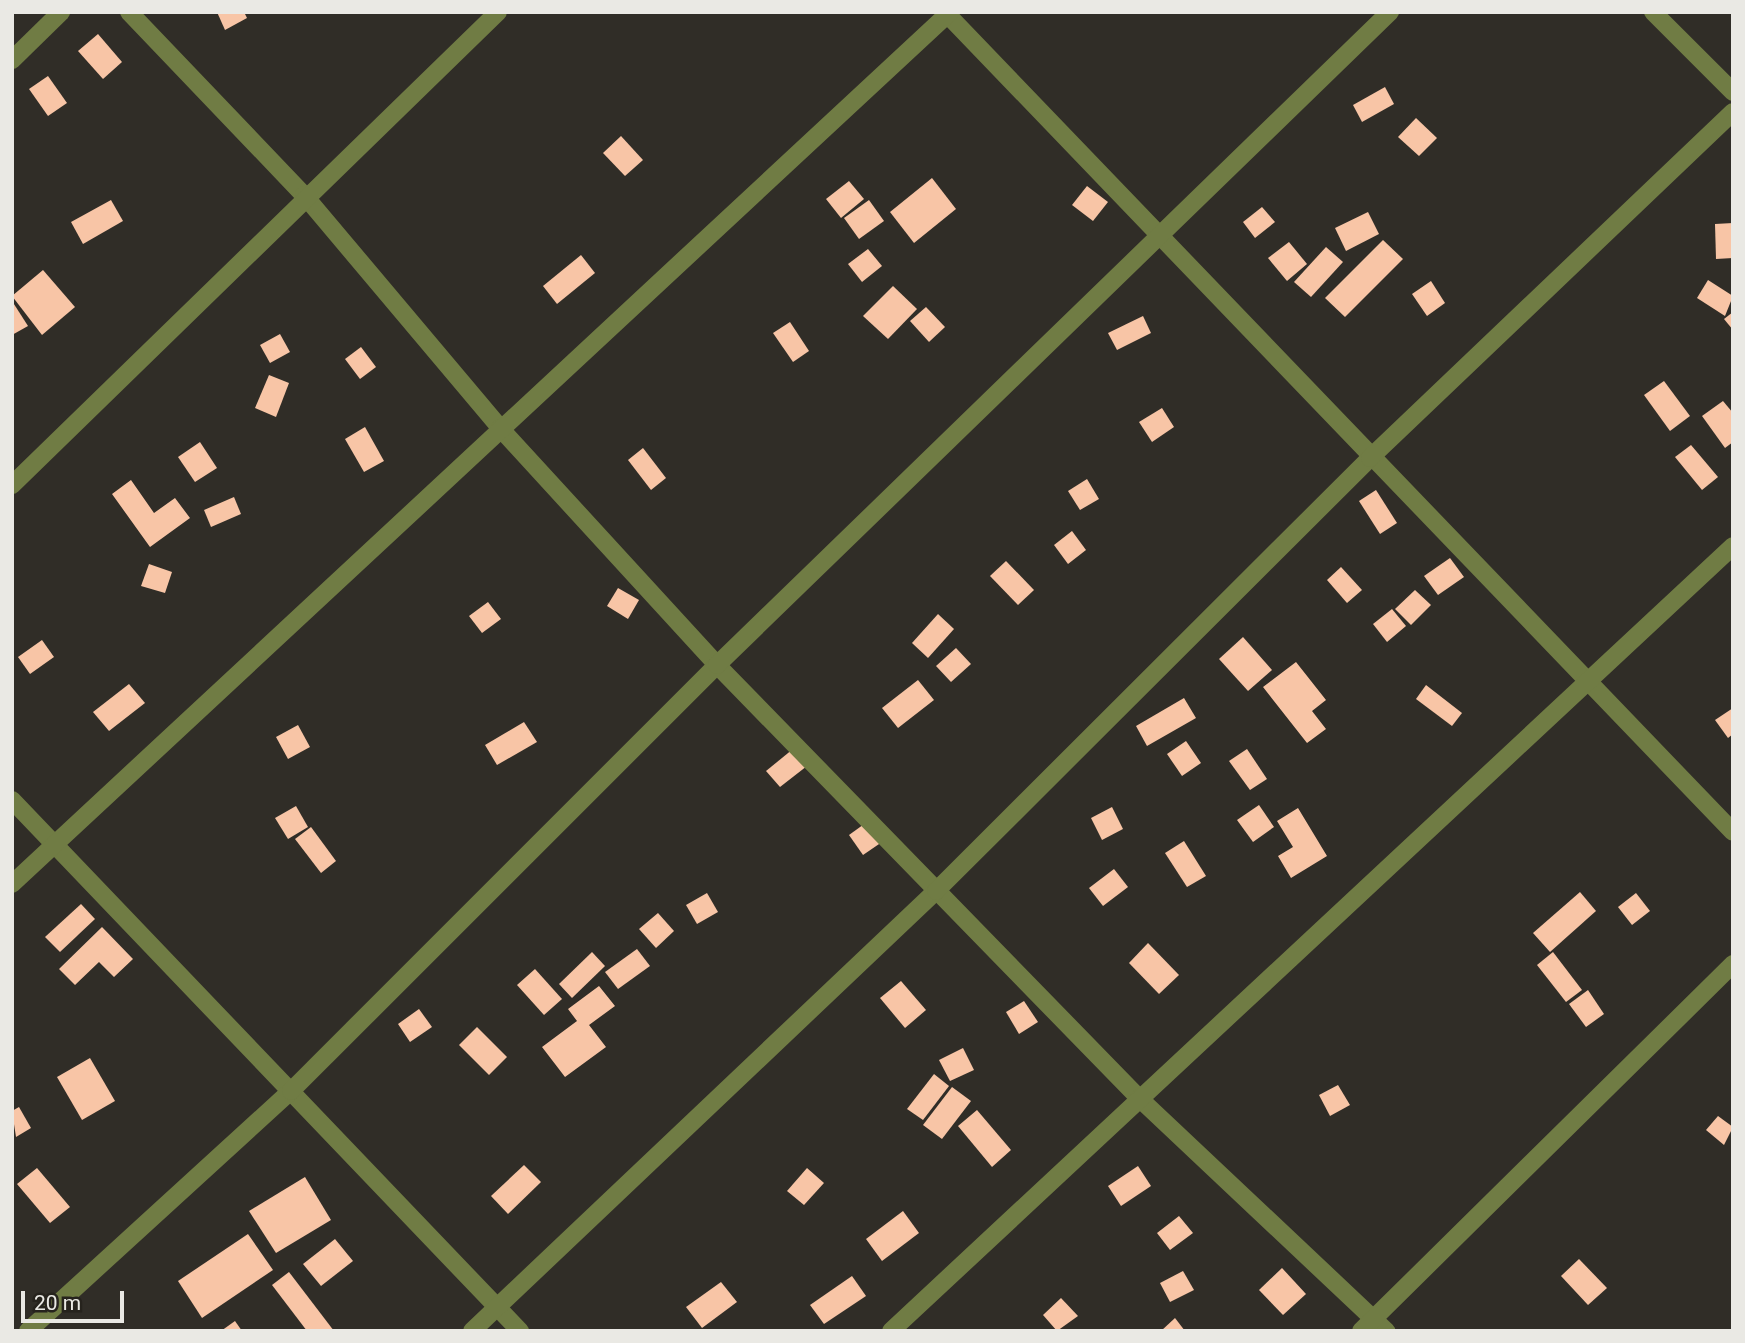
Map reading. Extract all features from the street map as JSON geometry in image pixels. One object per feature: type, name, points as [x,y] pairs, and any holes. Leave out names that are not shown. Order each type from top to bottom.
[{"type":"street","points":[[12,60],[61,12]]},
{"type":"street","points":[[129,12],[304,195],[500,428],[717,665],[1139,1098],[1380,1324]]},
{"type":"street","points":[[12,485],[304,195],[498,12]]},
{"type":"street","points":[[29,1331],[291,1091],[717,665],[1390,12]]},
{"type":"street","points":[[1653,12],[1733,92]]},
{"type":"street","points":[[12,884],[53,842],[947,13],[1582,682],[1733,832]]},
{"type":"street","points":[[472,1331],[936,891],[1370,458],[1733,112]]},
{"type":"street","points":[[891,1331],[1582,682],[1733,546]]},
{"type":"street","points":[[12,800],[520,1331]]},
{"type":"street","points":[[1361,1331],[1380,1324],[1733,964]]},
{"type":"building","points":[[217,12],[244,12],[247,18],[225,30]]},
{"type":"building","points":[[98,34],[122,62],[103,79],[78,51]]},
{"type":"building","points":[[48,76],[67,103],[48,116],[29,89]]},
{"type":"building","points":[[1385,87],[1394,104],[1362,122],[1353,105]]},
{"type":"building","points":[[1416,118],[1437,138],[1419,156],[1398,137]]},
{"type":"building","points":[[621,136],[643,160],[625,176],[603,153]]},
{"type":"building","points":[[932,178],[956,209],[914,243],[890,212]]},
{"type":"building","points":[[849,181],[864,199],[841,218],[826,199]]},
{"type":"building","points":[[1087,186],[1108,202],[1093,221],[1072,205]]},
{"type":"building","points":[[111,200],[123,221],[83,244],[71,222]]},
{"type":"building","points":[[869,200],[884,221],[859,239],[844,218]]},
{"type":"building","points":[[1262,207],[1275,222],[1255,238],[1243,222]]},
{"type":"building","points":[[1368,212],[1379,234],[1346,251],[1335,228]]},
{"type":"building","points":[[1733,223],[1733,258],[1716,259],[1715,224]]},
{"type":"building","points":[[1383,240],[1403,259],[1345,317],[1325,298]]},
{"type":"building","points":[[1289,242],[1307,264],[1287,281],[1268,258]]},
{"type":"building","points":[[1326,247],[1343,262],[1311,297],[1294,282]]},
{"type":"building","points":[[868,249],[882,266],[862,282],[848,264]]},
{"type":"building","points":[[581,255],[595,273],[557,304],[543,286]]},
{"type":"building","points":[[43,270],[75,307],[42,335],[12,296]]},
{"type":"building","points":[[1708,280],[1733,296],[1725,316],[1697,298]]},
{"type":"building","points":[[1431,281],[1445,303],[1427,316],[1412,294]]},
{"type":"building","points":[[893,286],[917,309],[888,339],[863,316]]},
{"type":"building","points":[[12,301],[28,326],[12,335]]},
{"type":"building","points":[[926,307],[945,327],[929,342],[910,321]]},
{"type":"building","points":[[1733,312],[1733,330],[1724,319]]},
{"type":"building","points":[[1143,316],[1151,333],[1117,350],[1108,333]]},
{"type":"building","points":[[790,322],[809,351],[793,362],[773,333]]},
{"type":"building","points":[[280,334],[290,352],[270,363],[260,345]]},
{"type":"building","points":[[361,347],[376,367],[360,379],[345,359]]},
{"type":"building","points":[[269,375],[289,383],[276,417],[255,408]]},
{"type":"building","points":[[1664,381],[1690,416],[1670,431],[1644,395]]},
{"type":"building","points":[[1723,401],[1733,413],[1733,442],[1725,448],[1702,416]]},
{"type":"building","points":[[1162,408],[1174,427],[1152,442],[1139,422]]},
{"type":"building","points":[[365,427],[384,461],[364,472],[345,439]]},
{"type":"building","points":[[200,442],[217,468],[195,482],[178,457]]},
{"type":"building","points":[[1691,445],[1718,477],[1702,490],[1675,457]]},
{"type":"building","points":[[643,448],[666,478],[651,490],[628,460]]},
{"type":"building","points":[[1087,479],[1099,499],[1080,510],[1068,491]]},
{"type":"building","points":[[131,480],[154,513],[175,498],[190,518],[150,547],[112,494]]},
{"type":"building","points":[[1376,490],[1397,523],[1380,534],[1359,501]]},
{"type":"building","points":[[234,497],[241,514],[211,527],[204,510]]},
{"type":"building","points":[[1072,531],[1086,550],[1068,564],[1054,545]]},
{"type":"building","points":[[1450,558],[1464,577],[1438,595],[1424,576]]},
{"type":"building","points":[[1006,561],[1034,590],[1018,605],[990,576]]},
{"type":"building","points":[[149,564],[172,572],[165,593],[141,586]]},
{"type":"building","points":[[1341,567],[1362,590],[1347,603],[1327,580]]},
{"type":"building","points":[[618,588],[639,600],[628,619],[607,606]]},
{"type":"building","points":[[1415,590],[1431,605],[1411,625],[1395,609]]},
{"type":"building","points":[[488,602],[501,619],[482,633],[469,616]]},
{"type":"building","points":[[1392,609],[1406,626],[1387,642],[1373,624]]},
{"type":"building","points":[[938,614],[954,629],[928,658],[912,643]]},
{"type":"building","points":[[1243,637],[1272,670],[1248,691],[1219,659]]},
{"type":"building","points":[[42,640],[54,657],[30,674],[18,657]]},
{"type":"building","points":[[956,648],[971,664],[951,682],[936,666]]},
{"type":"building","points":[[1296,662],[1326,700],[1312,711],[1326,729],[1307,743],[1263,687]]},
{"type":"building","points":[[918,680],[934,700],[898,728],[882,708]]},
{"type":"building","points":[[129,684],[145,703],[109,731],[93,712]]},
{"type":"building","points":[[1426,685],[1462,713],[1452,726],[1416,699]]},
{"type":"building","points":[[1184,698],[1196,718],[1147,746],[1136,726]]},
{"type":"building","points":[[1733,708],[1733,734],[1728,738],[1715,720]]},
{"type":"building","points":[[524,722],[537,742],[497,765],[485,745]]},
{"type":"building","points":[[298,725],[310,747],[288,759],[276,737]]},
{"type":"building","points":[[1186,741],[1201,763],[1182,776],[1167,754]]},
{"type":"building","points":[[793,749],[807,766],[780,787],[766,771]]},
{"type":"building","points":[[1247,749],[1267,779],[1250,790],[1229,761]]},
{"type":"building","points":[[1259,805],[1274,827],[1253,842],[1237,820]]},
{"type":"building","points":[[296,806],[308,827],[288,839],[275,818]]},
{"type":"building","points":[[1112,807],[1123,829],[1102,840],[1091,818]]},
{"type":"building","points":[[1298,808],[1327,856],[1291,878],[1278,856],[1293,847],[1277,821]]},
{"type":"building","points":[[867,822],[882,842],[863,855],[849,835]]},
{"type":"building","points":[[311,827],[336,861],[321,873],[295,839]]},
{"type":"building","points":[[1184,841],[1206,876],[1187,887],[1165,853]]},
{"type":"building","points":[[1114,869],[1128,887],[1103,906],[1089,888]]},
{"type":"building","points":[[1580,892],[1596,911],[1550,952],[1533,933]]},
{"type":"building","points":[[707,893],[718,912],[697,924],[686,905]]},
{"type":"building","points":[[1636,893],[1650,911],[1632,925],[1618,907]]},
{"type":"building","points":[[81,904],[95,919],[60,952],[45,937]]},
{"type":"building","points":[[658,913],[674,931],[656,948],[639,929]]},
{"type":"building","points":[[102,927],[133,959],[114,977],[99,962],[75,985],[59,969]]},
{"type":"building","points":[[1148,943],[1179,975],[1159,994],[1129,963]]},
{"type":"building","points":[[637,949],[650,966],[618,989],[605,972]]},
{"type":"building","points":[[592,952],[605,966],[572,998],[559,984]]},
{"type":"building","points":[[1553,952],[1582,990],[1566,1002],[1537,965]]},
{"type":"building","points":[[535,969],[562,999],[544,1015],[517,985]]},
{"type":"building","points":[[901,981],[926,1010],[905,1028],[880,998]]},
{"type":"building","points":[[599,986],[615,1006],[589,1025],[606,1047],[565,1077],[542,1047],[577,1021],[568,1009]]},
{"type":"building","points":[[1588,990],[1604,1014],[1586,1027],[1569,1004]]},
{"type":"building","points":[[1024,1001],[1038,1022],[1019,1034],[1006,1012]]},
{"type":"building","points":[[419,1009],[432,1027],[410,1042],[398,1024]]},
{"type":"building","points":[[477,1027],[507,1057],[489,1075],[459,1045]]},
{"type":"building","points":[[963,1048],[974,1070],[950,1081],[939,1060]]},
{"type":"building","points":[[90,1058],[115,1101],[82,1120],[57,1077]]},
{"type":"building","points":[[934,1074],[949,1086],[923,1120],[907,1109]]},
{"type":"building","points":[[1338,1085],[1350,1105],[1330,1116],[1319,1095]]},
{"type":"building","points":[[952,1087],[971,1101],[942,1139],[923,1125]]},
{"type":"building","points":[[19,1107],[31,1128],[16,1137],[12,1111]]},
{"type":"building","points":[[977,1110],[1011,1150],[992,1167],[958,1126]]},
{"type":"building","points":[[1718,1116],[1733,1127],[1724,1145],[1706,1130]]},
{"type":"building","points":[[524,1165],[541,1182],[508,1214],[491,1196]]},
{"type":"building","points":[[1138,1166],[1151,1186],[1121,1206],[1108,1186]]},
{"type":"building","points":[[37,1168],[70,1207],[50,1223],[17,1184]]},
{"type":"building","points":[[807,1168],[824,1183],[804,1205],[787,1191]]},
{"type":"building","points":[[305,1177],[331,1220],[276,1253],[249,1211]]},
{"type":"building","points":[[903,1211],[919,1233],[882,1261],[866,1239]]},
{"type":"building","points":[[1179,1216],[1193,1233],[1170,1250],[1157,1233]]},
{"type":"building","points":[[248,1234],[273,1270],[202,1318],[178,1281]]},
{"type":"building","points":[[335,1239],[353,1261],[321,1286],[303,1264]]},
{"type":"building","points":[[1579,1259],[1607,1288],[1588,1305],[1561,1276]]},
{"type":"building","points":[[1282,1268],[1306,1294],[1283,1315],[1259,1290]]},
{"type":"building","points":[[1183,1271],[1194,1290],[1170,1302],[1160,1283]]},
{"type":"building","points":[[289,1272],[334,1331],[307,1331],[272,1285]]},
{"type":"building","points":[[852,1276],[866,1296],[824,1324],[810,1305]]},
{"type":"building","points":[[721,1282],[737,1302],[702,1328],[686,1307]]},
{"type":"building","points":[[1061,1298],[1078,1316],[1057,1331],[1043,1315]]},
{"type":"building","points":[[1175,1318],[1185,1331],[1161,1331]]},
{"type":"building","points":[[235,1321],[242,1331],[221,1331]]}]
